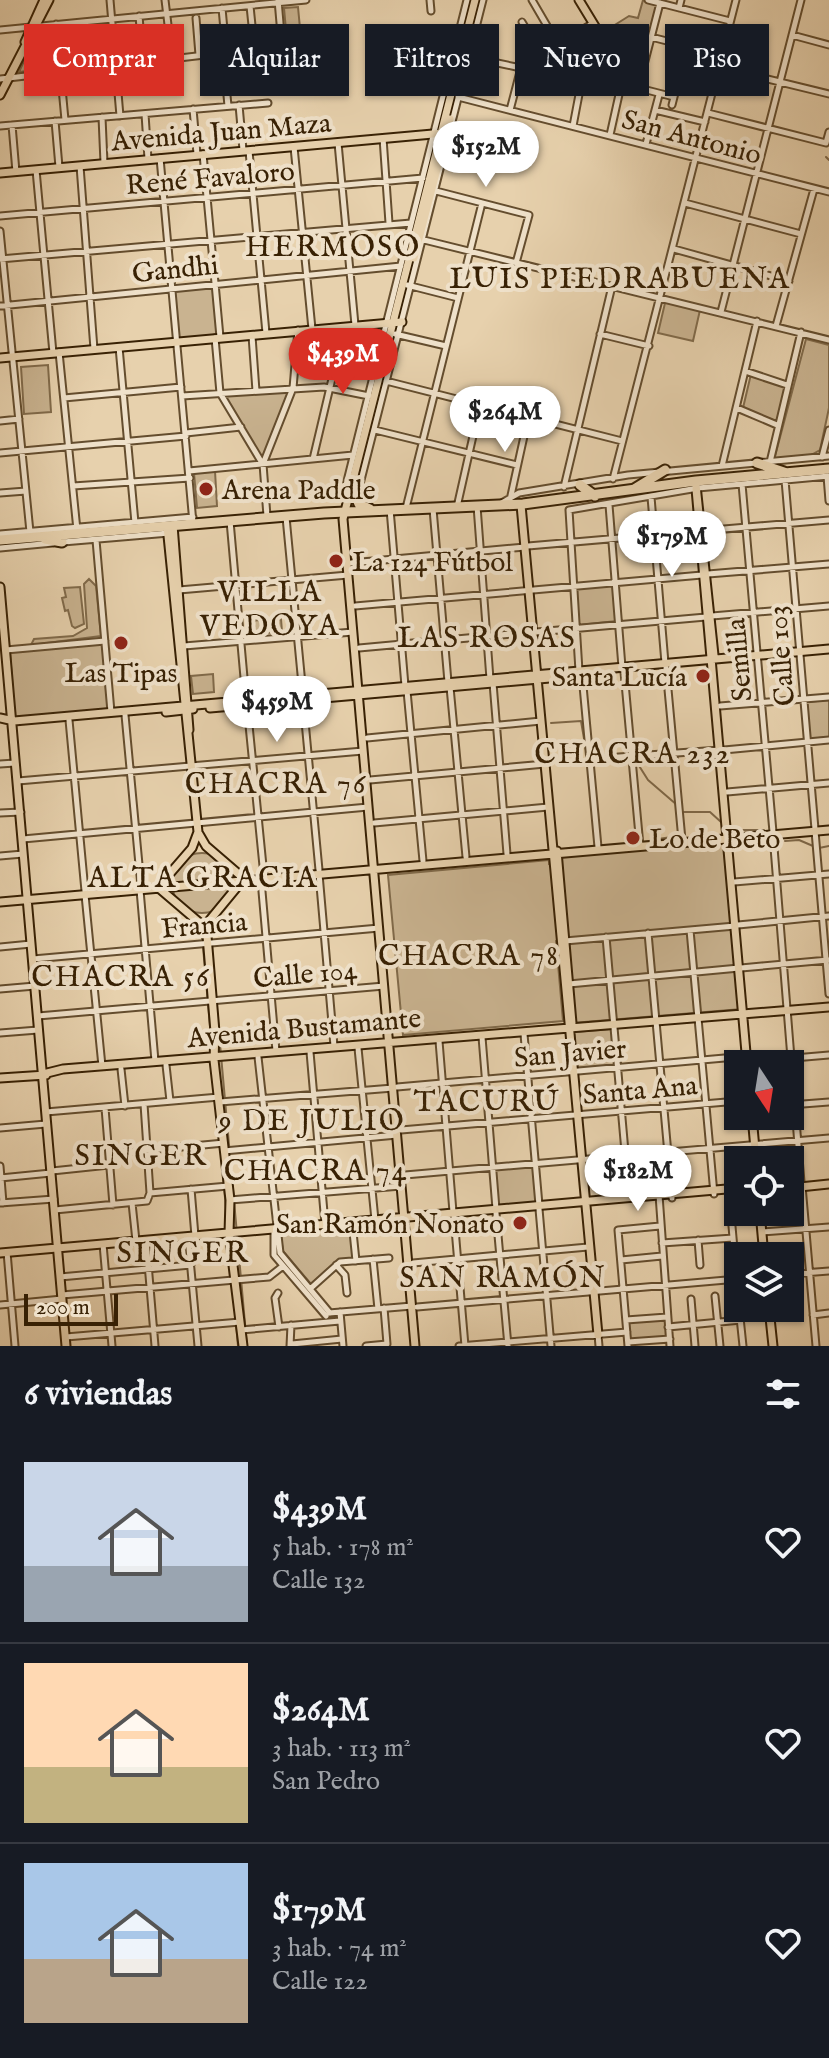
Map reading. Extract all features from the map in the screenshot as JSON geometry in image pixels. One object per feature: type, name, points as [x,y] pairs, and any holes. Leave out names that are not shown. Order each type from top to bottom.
[{"type":"highway","points":[[757,463],[790,476]]},
{"type":"highway","points":[[631,491],[665,470]]},
{"type":"highway","points":[[0,537],[135,526],[170,529],[193,520],[499,505],[828,471]]},
{"type":"highway","points":[[580,485],[595,496]]},
{"type":"highway","points":[[356,497],[359,504],[373,510]]},
{"type":"highway","points":[[32,534],[62,542]]},
{"type":"main road","points":[[36,24],[46,0]]},
{"type":"main road","points":[[473,24],[479,0]]},
{"type":"main road","points":[[581,1],[593,23]]},
{"type":"main road","points":[[0,86],[24,46]]},
{"type":"main road","points":[[0,95],[6,78]]},
{"type":"main road","points":[[391,1044],[379,928],[367,738],[348,575],[347,511],[440,133],[455,96]]},
{"type":"main road","name":"Avenida Juan Maza","points":[[0,173],[440,133]]},
{"type":"main road","points":[[418,1346],[405,1175],[363,751],[359,648],[347,511],[359,481],[381,380],[397,334],[395,322],[410,285],[422,240],[420,223]]},
{"type":"main road","points":[[0,358],[395,322]]},
{"type":"main road","points":[[696,485],[727,792],[737,926]]},
{"type":"main road","points":[[516,503],[527,547],[548,807],[555,852],[576,1115],[598,1335]]},
{"type":"main road","points":[[170,529],[179,590],[187,708]]},
{"type":"main road","points":[[170,529],[193,766],[192,794],[198,832],[214,854],[228,864],[238,880]]},
{"type":"main road","points":[[0,588],[6,650],[4,673],[9,693],[21,812],[66,1342]]},
{"type":"main road","points":[[0,720],[69,720],[829,652]]},
{"type":"main road","points":[[712,661],[720,706],[746,1050]]},
{"type":"main road","points":[[538,677],[569,984],[569,1028]]},
{"type":"main road","points":[[12,722],[187,708]]},
{"type":"main road","points":[[0,900],[829,829]]},
{"type":"main road","points":[[160,887],[186,855],[198,832]]},
{"type":"main road","points":[[376,867],[466,857],[729,838]]},
{"type":"main road","points":[[186,855],[203,851],[214,854]]},
{"type":"main road","points":[[171,874],[170,886],[175,900]]},
{"type":"main road","points":[[238,880],[230,898],[209,921],[207,940],[243,1346]]},
{"type":"main road","points":[[160,887],[189,912],[207,940]]},
{"type":"main road","points":[[189,912],[206,915],[217,911]]},
{"type":"main road","name":"Avenida Bustamante","points":[[0,1078],[102,1066],[258,1057],[829,1007]]},
{"type":"main road","name":"Avenida Bustamante","points":[[63,1071],[121,1069],[276,1051],[439,1041],[569,1028]]},
{"type":"main road","points":[[754,1130],[755,1144]]},
{"type":"main road","points":[[399,1132],[401,1186],[413,1263],[414,1306]]},
{"type":"main road","points":[[804,1184],[829,1182]]},
{"type":"main road","points":[[3,1253],[724,1192]]},
{"type":"main road","points":[[584,1204],[629,1197],[659,1197]]},
{"type":"main road","points":[[761,1226],[763,1242]]},
{"type":"main road","points":[[770,1322],[773,1346]]},
{"type":"street","points":[[110,0],[112,24]]},
{"type":"street","points":[[165,0],[168,24]]},
{"type":"street","points":[[56,24],[306,0]]},
{"type":"street","points":[[430,0],[431,11]]},
{"type":"street","points":[[420,223],[423,178],[440,133],[467,0]]},
{"type":"street","points":[[475,24],[479,0]]},
{"type":"street","points":[[532,0],[547,24]]},
{"type":"street","points":[[648,0],[730,21]]},
{"type":"street","points":[[679,8],[681,0]]},
{"type":"street","points":[[729,24],[736,0]]},
{"type":"street","points":[[721,312],[801,0]]},
{"type":"street","points":[[278,1],[280,24]]},
{"type":"street","points":[[649,43],[660,3]]},
{"type":"street","points":[[250,6],[252,24]]},
{"type":"street","points":[[222,8],[223,24]]},
{"type":"street","points":[[139,16],[140,24]]},
{"type":"street","points":[[184,57],[199,55],[196,18]]},
{"type":"street","points":[[0,30],[24,27]]},
{"type":"street","points":[[792,35],[829,45]]},
{"type":"street","points":[[651,37],[665,40]]},
{"type":"street","points":[[769,79],[829,94]]},
{"type":"street","points":[[510,110],[515,91]]},
{"type":"street","points":[[649,91],[674,97],[672,105],[675,114]]},
{"type":"street","points":[[657,94],[672,105]]},
{"type":"street","points":[[646,144],[657,94]]},
{"type":"street","points":[[63,96],[65,120]]},
{"type":"street","points":[[118,96],[120,116]]},
{"type":"street","points":[[227,96],[228,106]]},
{"type":"street","points":[[395,322],[401,266],[436,191],[455,96]]},
{"type":"street","name":"San Antonio","points":[[455,96],[829,192]]},
{"type":"street","points":[[573,126],[579,96]]},
{"type":"street","points":[[610,135],[619,96]]},
{"type":"street","points":[[613,479],[712,96]]},
{"type":"street","points":[[0,126],[268,103]]},
{"type":"street","points":[[239,105],[253,193],[266,333]]},
{"type":"street","points":[[193,109],[207,197],[220,393],[263,464]]},
{"type":"street","points":[[655,110],[705,122]]},
{"type":"street","points":[[708,113],[826,143],[829,132]]},
{"type":"street","points":[[145,114],[148,159]]},
{"type":"street","points":[[102,117],[104,163]]},
{"type":"street","points":[[55,121],[59,167]]},
{"type":"street","points":[[12,125],[16,172]]},
{"type":"street","points":[[383,138],[389,223]]},
{"type":"street","points":[[338,142],[355,325]]},
{"type":"street","points":[[294,146],[312,329]]},
{"type":"street","points":[[119,347],[135,526],[193,520],[160,158]]},
{"type":"street","points":[[80,166],[94,349]]},
{"type":"street","points":[[36,170],[48,301],[64,398],[77,530]]},
{"type":"street","name":"René Favaloro","points":[[0,216],[423,178]]},
{"type":"street","points":[[776,326],[814,189]]},
{"type":"street","points":[[436,191],[529,215],[516,263]]},
{"type":"street","points":[[406,509],[482,203]]},
{"type":"street","points":[[685,203],[801,234]]},
{"type":"street","points":[[1,259],[389,223],[420,223]]},
{"type":"street","points":[[0,231],[4,305],[32,534]]},
{"type":"street","points":[[422,240],[829,340]]},
{"type":"street","points":[[674,249],[789,281]]},
{"type":"street","name":"Gandhi","points":[[4,305],[401,266]]},
{"type":"street","points":[[410,285],[458,298]]},
{"type":"street","points":[[564,487],[612,286]]},
{"type":"street","points":[[722,466],[757,321]]},
{"type":"street","points":[[313,459],[345,326]]},
{"type":"street","points":[[267,517],[263,464],[293,388],[298,330]]},
{"type":"street","points":[[770,462],[801,332]]},
{"type":"street","points":[[397,334],[446,346]]},
{"type":"street","points":[[600,334],[649,346]]},
{"type":"street","points":[[252,335],[256,391]]},
{"type":"street","points":[[745,371],[787,385]]},
{"type":"street","points":[[381,380],[622,441]]},
{"type":"street","points":[[343,497],[369,396],[381,380]]},
{"type":"street","points":[[356,497],[375,430],[381,380]]},
{"type":"street","points":[[64,398],[181,387]]},
{"type":"street","points":[[182,396],[330,387],[369,396]]},
{"type":"street","points":[[457,507],[480,405]]},
{"type":"street","points":[[737,408],[777,425]]},
{"type":"street","points":[[528,418],[517,465],[516,503],[564,487],[665,470],[826,457],[829,430]]},
{"type":"street","points":[[0,421],[19,419]]},
{"type":"street","points":[[0,453],[127,442],[241,427]]},
{"type":"street","points":[[375,430],[517,465]]},
{"type":"street","points":[[73,486],[131,482],[353,455]]},
{"type":"street","points":[[695,468],[696,485]]},
{"type":"street","points":[[828,471],[829,501]]},
{"type":"street","points":[[598,847],[575,628],[569,510],[651,497],[696,485],[742,484],[790,476]]},
{"type":"street","name":"Calle 103","points":[[790,476],[788,524],[819,875],[826,917],[829,994]]},
{"type":"street","name":"Semilla","points":[[742,484],[791,1050]]},
{"type":"street","points":[[0,493],[26,491]]},
{"type":"street","points":[[651,497],[682,840]]},
{"type":"street","points":[[609,505],[640,845]]},
{"type":"street","points":[[477,506],[507,854]]},
{"type":"street","points":[[433,508],[466,857]]},
{"type":"street","points":[[390,509],[423,861]]},
{"type":"street","points":[[286,516],[334,1046]]},
{"type":"street","points":[[230,520],[276,1051]]},
{"type":"street","points":[[351,563],[829,520]]},
{"type":"street","points":[[0,548],[96,540],[170,529]]},
{"type":"street","points":[[96,540],[111,712]]},
{"type":"street","points":[[355,606],[829,564]]},
{"type":"street","points":[[179,590],[348,575]]},
{"type":"street","points":[[359,648],[829,606]]},
{"type":"street","points":[[184,646],[353,632]]},
{"type":"street","points":[[6,650],[105,641]]},
{"type":"street","points":[[720,706],[829,697]]},
{"type":"street","points":[[125,715],[155,1062]]},
{"type":"street","points":[[69,720],[102,1066]]},
{"type":"street","points":[[367,738],[541,721]]},
{"type":"street","points":[[590,759],[829,740]]},
{"type":"street","points":[[18,781],[363,751]]},
{"type":"street","points":[[0,764],[16,763]]},
{"type":"street","points":[[370,780],[545,764]]},
{"type":"street","points":[[727,792],[829,783]]},
{"type":"street","points":[[23,839],[368,807]]},
{"type":"street","points":[[374,823],[548,807]]},
{"type":"street","points":[[0,813],[21,812]]},
{"type":"street","points":[[0,856],[24,854]]},
{"type":"street","points":[[734,882],[829,874]]},
{"type":"street","points":[[565,941],[826,917]]},
{"type":"street","name":"Francia","points":[[33,959],[207,940],[379,928]]},
{"type":"street","points":[[690,930],[714,1192]]},
{"type":"street","points":[[648,933],[672,1196]]},
{"type":"street","points":[[606,937],[629,1197]]},
{"type":"street","points":[[0,947],[32,944]]},
{"type":"street","points":[[569,984],[828,960]]},
{"type":"street","points":[[0,989],[36,986]]},
{"type":"street","name":"Calle 104","points":[[38,1016],[384,986]]},
{"type":"street","points":[[0,1033],[39,1029]]},
{"type":"street","points":[[524,1034],[551,1342]]},
{"type":"street","points":[[482,1037],[508,1344]]},
{"type":"street","points":[[439,1041],[463,1346],[551,1342],[627,1332]]},
{"type":"street","points":[[358,1048],[375,1220]]},
{"type":"street","points":[[310,1052],[325,1225]]},
{"type":"street","name":"San Javier","points":[[804,1057],[829,1055]]},
{"type":"street","points":[[258,1057],[280,1253],[310,1289],[327,1316]]},
{"type":"street","name":"San Javier","points":[[46,1112],[170,1101],[314,1095],[724,1060]]},
{"type":"street","points":[[166,1065],[170,1101]]},
{"type":"street","points":[[121,1069],[125,1106]]},
{"type":"street","name":"Santa Ana","points":[[109,1154],[318,1144],[446,1126],[724,1102]]},
{"type":"street","points":[[804,1104],[829,1102]]},
{"type":"street","points":[[55,1210],[147,1201],[150,1193],[144,1104]]},
{"type":"street","points":[[105,1108],[113,1205]]},
{"type":"street","points":[[0,1128],[47,1124]]},
{"type":"street","name":"Semilla","points":[[797,1130],[799,1146]]},
{"type":"street","points":[[405,1175],[829,1138]]},
{"type":"street","points":[[0,1178],[109,1165]]},
{"type":"street","points":[[0,1166],[2,1203],[54,1199]]},
{"type":"street","points":[[150,1193],[228,1186]]},
{"type":"street","points":[[230,1200],[401,1186]]},
{"type":"street","points":[[191,1189],[191,1265],[198,1346]]},
{"type":"street","points":[[659,1197],[670,1343],[628,1344],[618,1230],[660,1226]]},
{"type":"street","points":[[132,1203],[136,1241]]},
{"type":"street","name":"Semilla","points":[[804,1206],[816,1346]]},
{"type":"street","points":[[352,1222],[356,1261]]},
{"type":"street","points":[[733,1242],[734,1226]]},
{"type":"street","points":[[762,1233],[829,1227]]},
{"type":"street","points":[[275,1229],[274,1255],[327,1316],[340,1321]]},
{"type":"street","points":[[662,1243],[733,1238]]},
{"type":"street","points":[[146,1240],[155,1346]]},
{"type":"street","points":[[698,1240],[700,1265]]},
{"type":"street","points":[[103,1244],[112,1346]]},
{"type":"street","points":[[413,1263],[588,1247]]},
{"type":"street","points":[[3,1253],[15,1346]]},
{"type":"street","points":[[621,1260],[662,1256]]},
{"type":"street","points":[[310,1289],[336,1265],[389,1258]]},
{"type":"street","points":[[366,1346],[383,1345],[373,1259]]},
{"type":"street","points":[[60,1277],[191,1265]]},
{"type":"street","points":[[336,1265],[345,1275],[347,1293]]},
{"type":"street","points":[[0,1305],[107,1291],[269,1277],[283,1266]]},
{"type":"street","points":[[804,1273],[829,1271]]},
{"type":"street","points":[[66,1342],[111,1333],[196,1326],[279,1327],[340,1312],[724,1280]]},
{"type":"street","points":[[278,1293],[275,1298],[279,1327]]},
{"type":"street","points":[[715,1296],[720,1346]]},
{"type":"street","points":[[691,1299],[695,1346]]},
{"type":"street","points":[[291,1325],[291,1345],[342,1343],[340,1312]]},
{"type":"street","points":[[813,1315],[829,1313]]},
{"type":"street","points":[[626,1320],[667,1317]]},
{"type":"street","points":[[668,1327],[726,1322]]},
{"type":"street","points":[[741,1322],[743,1346]]},
{"type":"street","points":[[598,1335],[599,1346]]},
{"type":"shaded area","points":[[643,0],[658,4],[649,40],[649,24],[616,24],[629,16],[638,18]]},
{"type":"shaded area","points":[[298,7],[300,24],[285,24],[284,8]]},
{"type":"shaded area","points":[[214,286],[219,335],[179,339],[174,290]]},
{"type":"shaded area","points":[[665,303],[700,310],[693,341],[658,333]]},
{"type":"shaded area","points":[[806,339],[829,345],[829,408],[820,450],[811,455],[774,460]]},
{"type":"shaded area","points":[[48,365],[51,412],[24,414],[21,367]]},
{"type":"shaded area","points":[[751,374],[788,385],[778,422],[743,408]]},
{"type":"shaded area","points":[[289,392],[262,463],[223,396]]},
{"type":"shaded area","name":"Arena Paddle","points":[[215,471],[217,506],[197,508],[194,473]]},
{"type":"shaded area","points":[[89,579],[96,586],[101,636],[31,645],[34,639],[73,636],[87,628],[84,584]]},
{"type":"shaded area","points":[[613,584],[617,621],[579,625],[576,588]]},
{"type":"shaded area","points":[[80,587],[84,624],[75,628],[68,610],[65,611],[62,598],[66,597],[64,588]]},
{"type":"shaded area","points":[[281,619],[282,632],[248,634],[247,621]]},
{"type":"shaded area","points":[[103,644],[109,710],[15,719],[10,652]]},
{"type":"shaded area","points":[[213,674],[214,692],[193,694],[191,676]]},
{"type":"shaded area","points":[[829,700],[829,737],[808,739],[806,702]]},
{"type":"shaded area","points":[[728,841],[742,1009],[572,1023],[564,939],[556,941],[563,1021],[403,1035],[388,875],[549,860],[549,864],[558,863],[558,855]]},
{"type":"shaded area","points":[[202,853],[223,862],[232,883],[223,904],[202,913],[181,904],[172,883],[181,862]]},
{"type":"shaded area","points":[[209,921],[247,1346],[238,1346],[201,924]]},
{"type":"shaded area","points":[[612,1029],[615,1065],[576,1068],[574,1032]]},
{"type":"shaded area","points":[[534,1164],[538,1204],[497,1207],[493,1168]]},
{"type":"shaded area","points":[[351,1226],[354,1258],[338,1260],[311,1284],[283,1251],[280,1232]]},
{"type":"shaded area","points":[[667,1319],[669,1337],[629,1341],[628,1322]]},
{"type":"waterway","points":[[826,157],[829,160]]},
{"type":"waterway","points":[[551,723],[581,721],[587,756]]},
{"type":"waterway","points":[[636,761],[648,780],[677,805]]},
{"type":"waterway","points":[[682,812],[710,812],[721,822]]},
{"type":"waterway","points":[[737,830],[764,830]]},
{"type":"waterway","points":[[658,839],[679,836]]},
{"type":"waterway","points":[[785,841],[799,840],[813,846]]},
{"type":"waterway","points":[[819,848],[829,846]]},
{"type":"place","name":"Arena Paddle","points":[[206,489]]},
{"type":"place","name":"La 124 Fútbol","points":[[336,561]]},
{"type":"place","name":"Las Tipas","points":[[121,643]]},
{"type":"place","name":"Santa Lucía","points":[[703,676]]},
{"type":"place","name":"Lo de Beto","points":[[633,838]]},
{"type":"place","name":"San Ramón Nonato","points":[[520,1223]]},
{"type":"district","name":"HERMOSO","points":[[333,246]]},
{"type":"district","name":"LUIS PIEDRABUENA","points":[[620,278]]},
{"type":"district","name":"VILLA VEDOYA","points":[[270,608]]},
{"type":"district","name":"LAS ROSAS","points":[[487,637]]},
{"type":"district","name":"CHACRA 232","points":[[633,753]]},
{"type":"district","name":"CHACRA 76","points":[[276,783]]},
{"type":"district","name":"ALTA GRACIA","points":[[203,877]]},
{"type":"district","name":"CHACRA 78","points":[[469,955]]},
{"type":"district","name":"CHACRA 56","points":[[121,976]]},
{"type":"district","name":"TACURÚ","points":[[487,1101]]},
{"type":"district","name":"9 DE JULIO","points":[[312,1120]]},
{"type":"district","name":"SINGER","points":[[141,1155]]},
{"type":"district","name":"CHACRA 74","points":[[316,1170]]},
{"type":"district","name":"SINGER","points":[[183,1252]]},
{"type":"district","name":"SAN RAMÓN","points":[[503,1277]]}]
